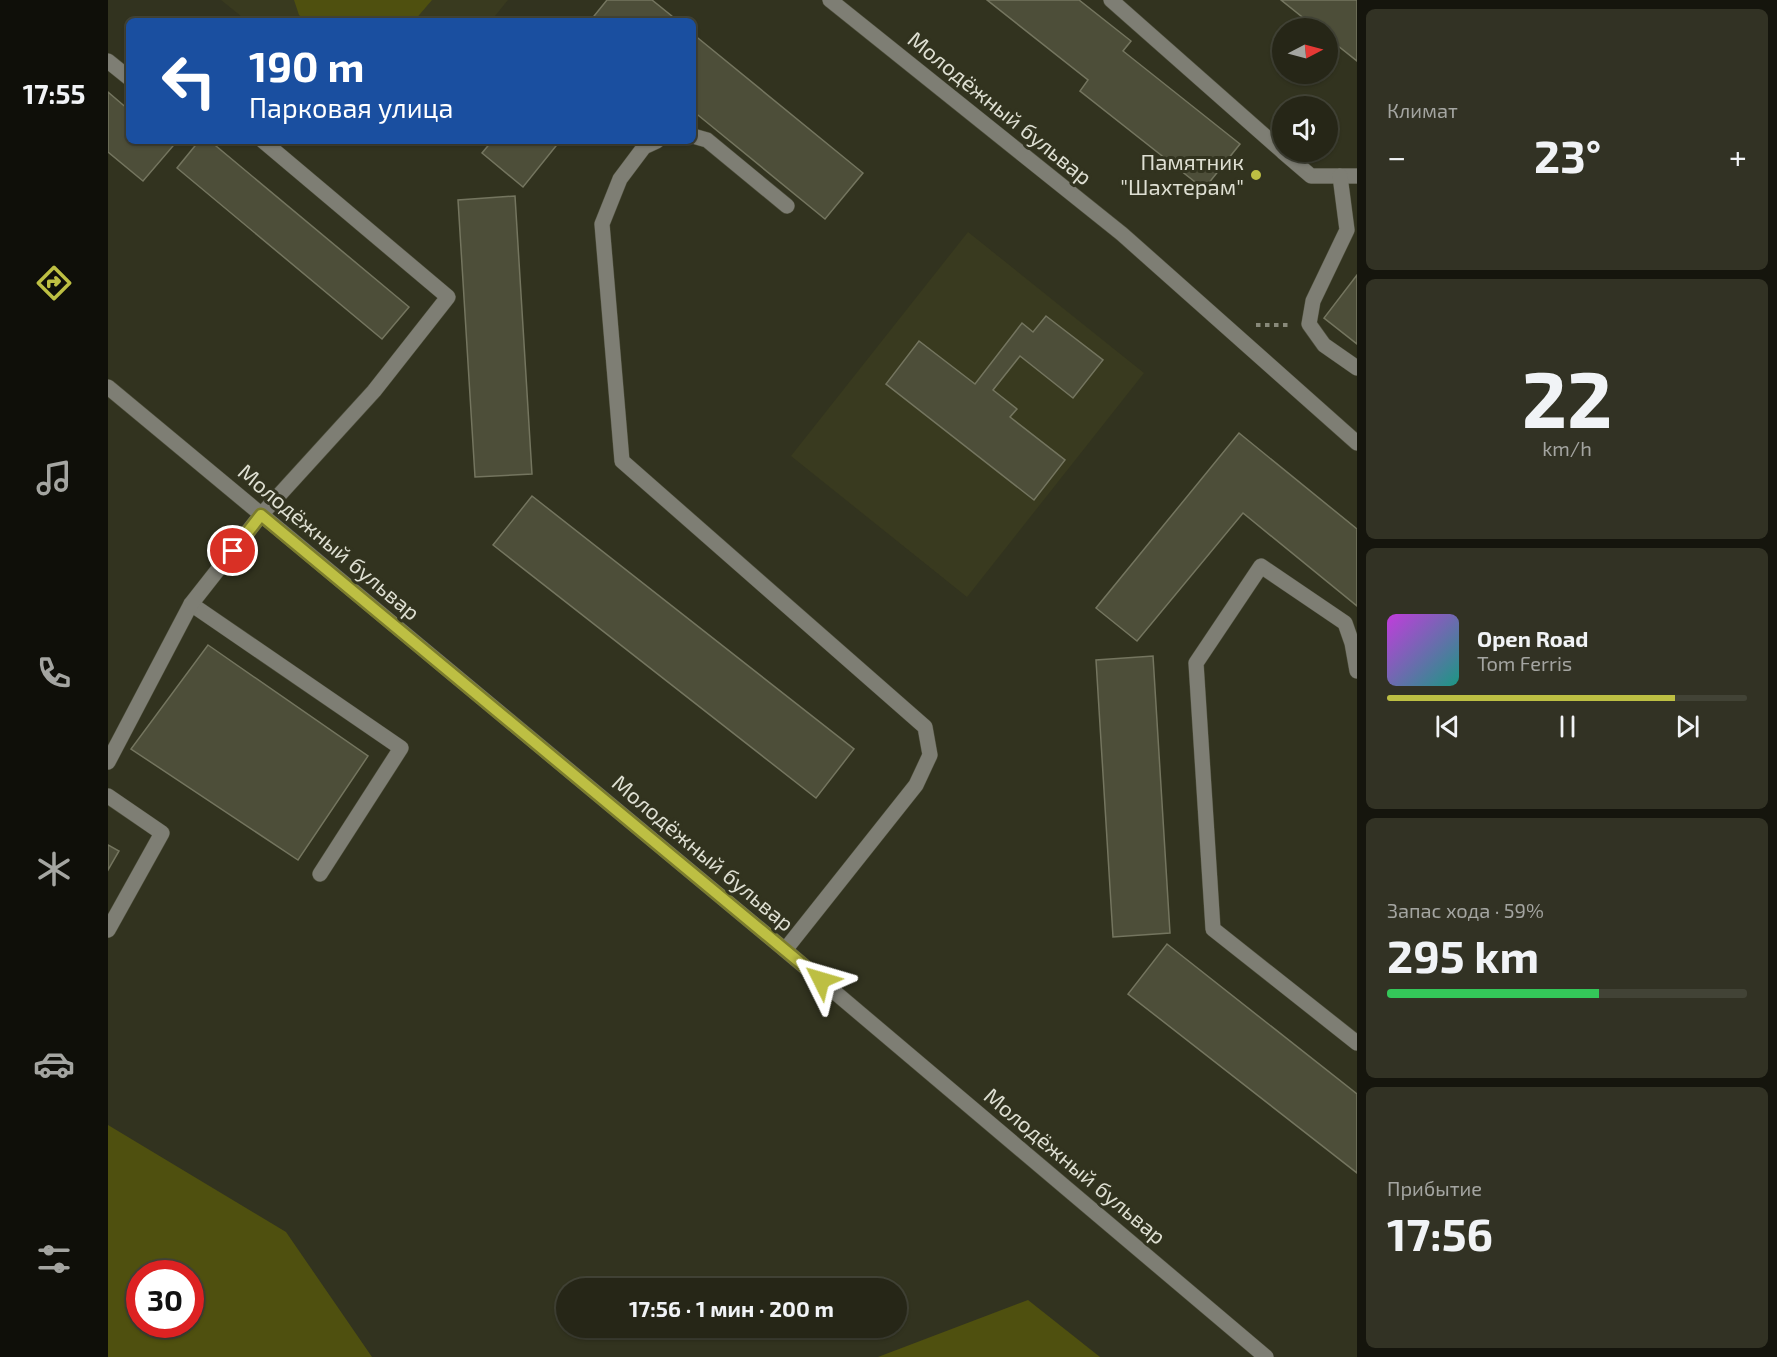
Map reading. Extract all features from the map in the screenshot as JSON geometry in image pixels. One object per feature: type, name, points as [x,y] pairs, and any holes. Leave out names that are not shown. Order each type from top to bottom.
[{"type":"street","name":"Молодёжный бульвар","points":[[830,0],[1122,234],[1357,443]]},
{"type":"street","points":[[1110,0],[1272,141]]},
{"type":"street","points":[[108,61],[126,76]]},
{"type":"street","points":[[696,137],[706,140],[787,206]]},
{"type":"street","points":[[108,762],[191,604],[261,515],[374,391],[447,297],[267,144]]},
{"type":"street","points":[[650,144],[644,147],[620,179],[602,224],[622,461],[925,727],[930,755],[916,785],[785,950]]},
{"type":"street","points":[[1295,162],[1311,176],[1357,176]]},
{"type":"street","points":[[1340,176],[1347,230],[1313,301],[1309,324],[1324,345],[1357,368]]},
{"type":"street","name":"Молодёжный бульвар","points":[[108,387],[785,950],[1266,1357]]},
{"type":"street","points":[[1357,671],[1352,643],[1345,623],[1261,567],[1196,663],[1213,929],[1357,1043]]},
{"type":"street","points":[[191,604],[401,748],[320,874]]},
{"type":"street","points":[[108,796],[162,833],[108,930]]},
{"type":"path","points":[[1226,326],[1309,324]]},
{"type":"shaded area","points":[[221,0],[508,0],[493,18],[243,18]]},
{"type":"shaded area","points":[[294,0],[432,0],[417,18],[302,18],[299,15]]},
{"type":"shaded area","points":[[968,232],[1144,373],[967,597],[791,456]]},
{"type":"shaded area","points":[[108,1125],[286,1232],[372,1357],[108,1357]]},
{"type":"shaded area","points":[[1028,1300],[1100,1357],[878,1357]]},
{"type":"building","points":[[607,0],[652,0],[674,18],[592,18]]},
{"type":"building","points":[[987,0],[1079,0],[1131,41],[1123,51],[1240,144],[1204,189],[1080,91],[1088,80]]},
{"type":"building","points":[[1281,0],[1357,0],[1357,61],[1338,46],[1338,18],[1304,18]]},
{"type":"building","points":[[696,36],[863,173],[825,219],[696,113]]},
{"type":"building","points":[[108,92],[126,107],[126,144],[170,144],[173,146],[143,181],[108,152]]},
{"type":"building","points":[[197,144],[214,144],[409,307],[382,339],[177,168]]},
{"type":"building","points":[[490,144],[558,144],[523,187],[482,153]]},
{"type":"building","points":[[515,196],[532,474],[475,477],[458,200]]},
{"type":"building","points":[[1357,275],[1357,344],[1324,318]]},
{"type":"building","points":[[1046,316],[1103,360],[1073,398],[1020,356],[993,390],[1017,409],[1010,417],[1065,460],[1034,500],[886,384],[919,341],[975,384],[1022,323],[1033,332]]},
{"type":"building","points":[[1239,433],[1357,529],[1357,606],[1243,513],[1137,641],[1096,608]]},
{"type":"building","points":[[532,496],[854,749],[816,798],[493,545]]},
{"type":"building","points":[[208,645],[368,756],[298,860],[131,749]]},
{"type":"building","points":[[1153,656],[1170,933],[1113,937],[1096,660]]},
{"type":"building","points":[[108,845],[119,851],[108,870]]},
{"type":"building","points":[[1167,944],[1357,1094],[1357,1173],[1128,994]]},
{"type":"place","name":"Памятник \"Шахтерам\"","points":[[1256,175]]},
{"type":"route","points":[[233,551],[261,515],[821,980]]}]
